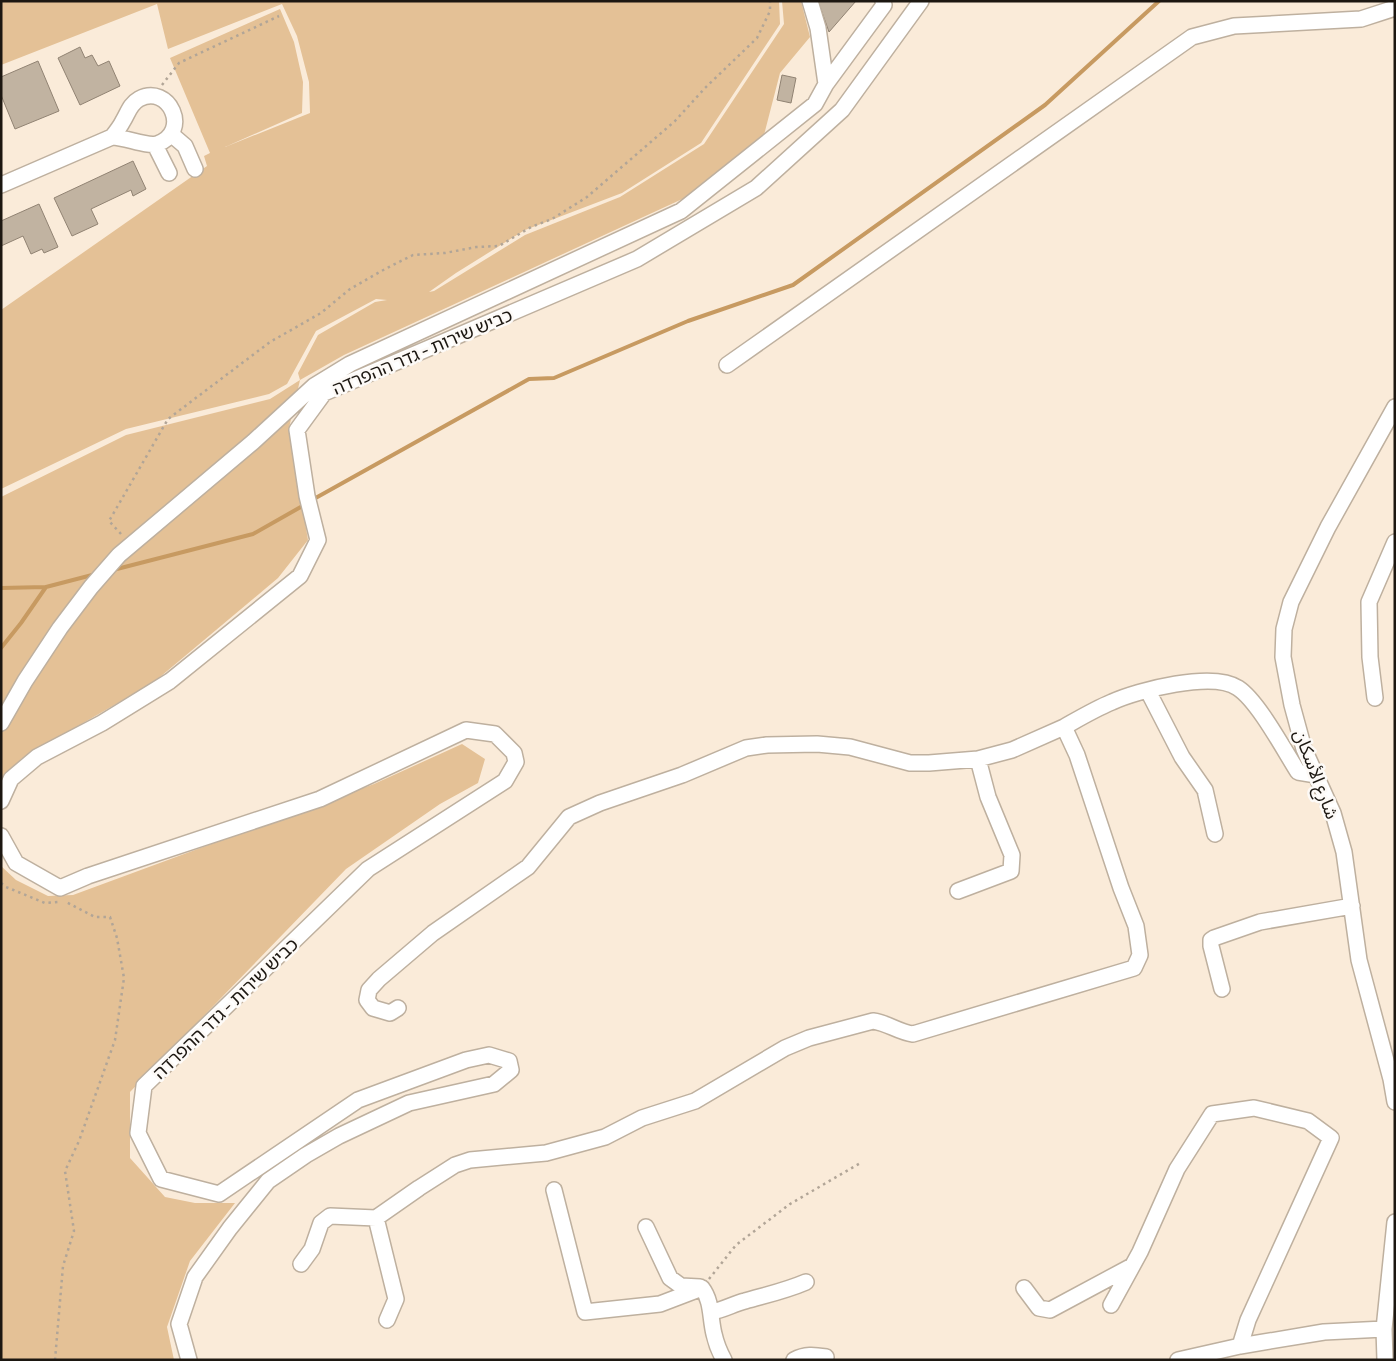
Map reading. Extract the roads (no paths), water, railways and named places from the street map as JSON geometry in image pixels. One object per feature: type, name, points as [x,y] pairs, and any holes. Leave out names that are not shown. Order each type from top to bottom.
[{"type":"street","points":[[810,1],[818,28],[826,84]]},
{"type":"street","points":[[1,723],[60,628],[91,586],[119,555],[253,442],[314,386],[350,364],[681,211],[814,104],[826,84],[884,5],[883,1]]},
{"type":"street","name":"כביש שירות - גדר ההפרדה","points":[[1,801],[11,779],[36,757],[102,723],[170,681],[300,576],[318,540],[307,496],[297,430],[324,393],[637,259],[756,188],[842,110],[921,1]]},
{"type":"street","points":[[726,366],[1192,37],[1234,26],[1361,19],[1395,8]]},
{"type":"street","points":[[1,185],[112,137],[155,145],[165,140],[171,134],[174,127],[173,112],[169,104],[162,99],[146,97],[138,100],[132,105],[112,137]]},
{"type":"street","points":[[171,134],[185,146],[195,169]]},
{"type":"street","points":[[155,145],[169,173]]},
{"type":"street","name":"شارع الأسكان","points":[[1395,407],[1328,527],[1291,602],[1284,629],[1283,657],[1292,705],[1304,750],[1333,813],[1344,852],[1359,960],[1391,1079],[1395,1102]]},
{"type":"street","points":[[1375,698],[1370,658],[1369,602],[1395,542]]},
{"type":"street","points":[[398,1008],[390,1013],[373,1008],[367,1000],[369,990],[402,958],[433,933],[528,867],[569,817],[600,803],[682,775],[746,748],[767,745],[817,744],[850,747],[910,763],[929,764],[978,759],[1012,750],[1113,701],[1148,690],[1180,683],[1212,680],[1227,682],[1239,688],[1251,700],[1298,772],[1316,775]]},
{"type":"street","points":[[1148,690],[1182,757],[1205,790],[1215,834]]},
{"type":"street","points":[[301,1264],[312,1249],[321,1223],[330,1216],[376,1218],[455,1165],[470,1160],[546,1153],[605,1137],[642,1118],[695,1100],[785,1048],[809,1038],[873,1022],[883,1022],[902,1033],[913,1034],[1134,968],[1140,955],[1136,926],[1064,726]]},
{"type":"street","name":"כביש שירות - גדר ההפרדה","points":[[1,836],[16,863],[60,888],[88,876],[320,798],[466,730],[495,734],[514,753],[516,762],[505,781],[368,869],[144,1086],[138,1133],[161,1179],[219,1194],[358,1100],[466,1060],[489,1055],[509,1061],[511,1070],[494,1084],[409,1103],[339,1136],[306,1155],[268,1181],[230,1228],[195,1277],[179,1324],[189,1360]]},
{"type":"street","points":[[958,891],[1011,871],[1012,855],[988,796],[978,759]]},
{"type":"street","points":[[1222,989],[1210,946],[1211,940],[1214,938],[1260,922],[1352,906]]},
{"type":"street","points":[[1111,1305],[1132,1266],[1177,1169],[1212,1114],[1254,1108],[1308,1121],[1331,1138],[1248,1320],[1240,1346]]},
{"type":"street","points":[[554,1190],[585,1312],[660,1304],[702,1288]]},
{"type":"street","points":[[376,1218],[396,1299],[387,1320]]},
{"type":"street","points":[[1385,1360],[1384,1328],[1395,1222]]},
{"type":"street","points":[[646,1227],[670,1278],[681,1286],[702,1288],[706,1292],[713,1332],[724,1360]]},
{"type":"street","points":[[1024,1288],[1039,1308],[1050,1310],[1132,1266]]},
{"type":"street","points":[[711,1312],[721,1311],[744,1301],[773,1294],[806,1282]]},
{"type":"street","points":[[1178,1360],[1240,1346],[1324,1332],[1384,1328]]},
{"type":"street","points":[[794,1360],[802,1356],[816,1355],[826,1357],[825,1360]]},
{"type":"waterway","points":[[312,500],[529,379],[554,378],[688,321],[793,285],[1045,105],[1159,1]]},
{"type":"waterway","points":[[113,570],[253,534],[306,504]]},
{"type":"waterway","points":[[1,648],[46,587],[96,574]]},
{"type":"waterway","points":[[1,588],[46,587]]}]
